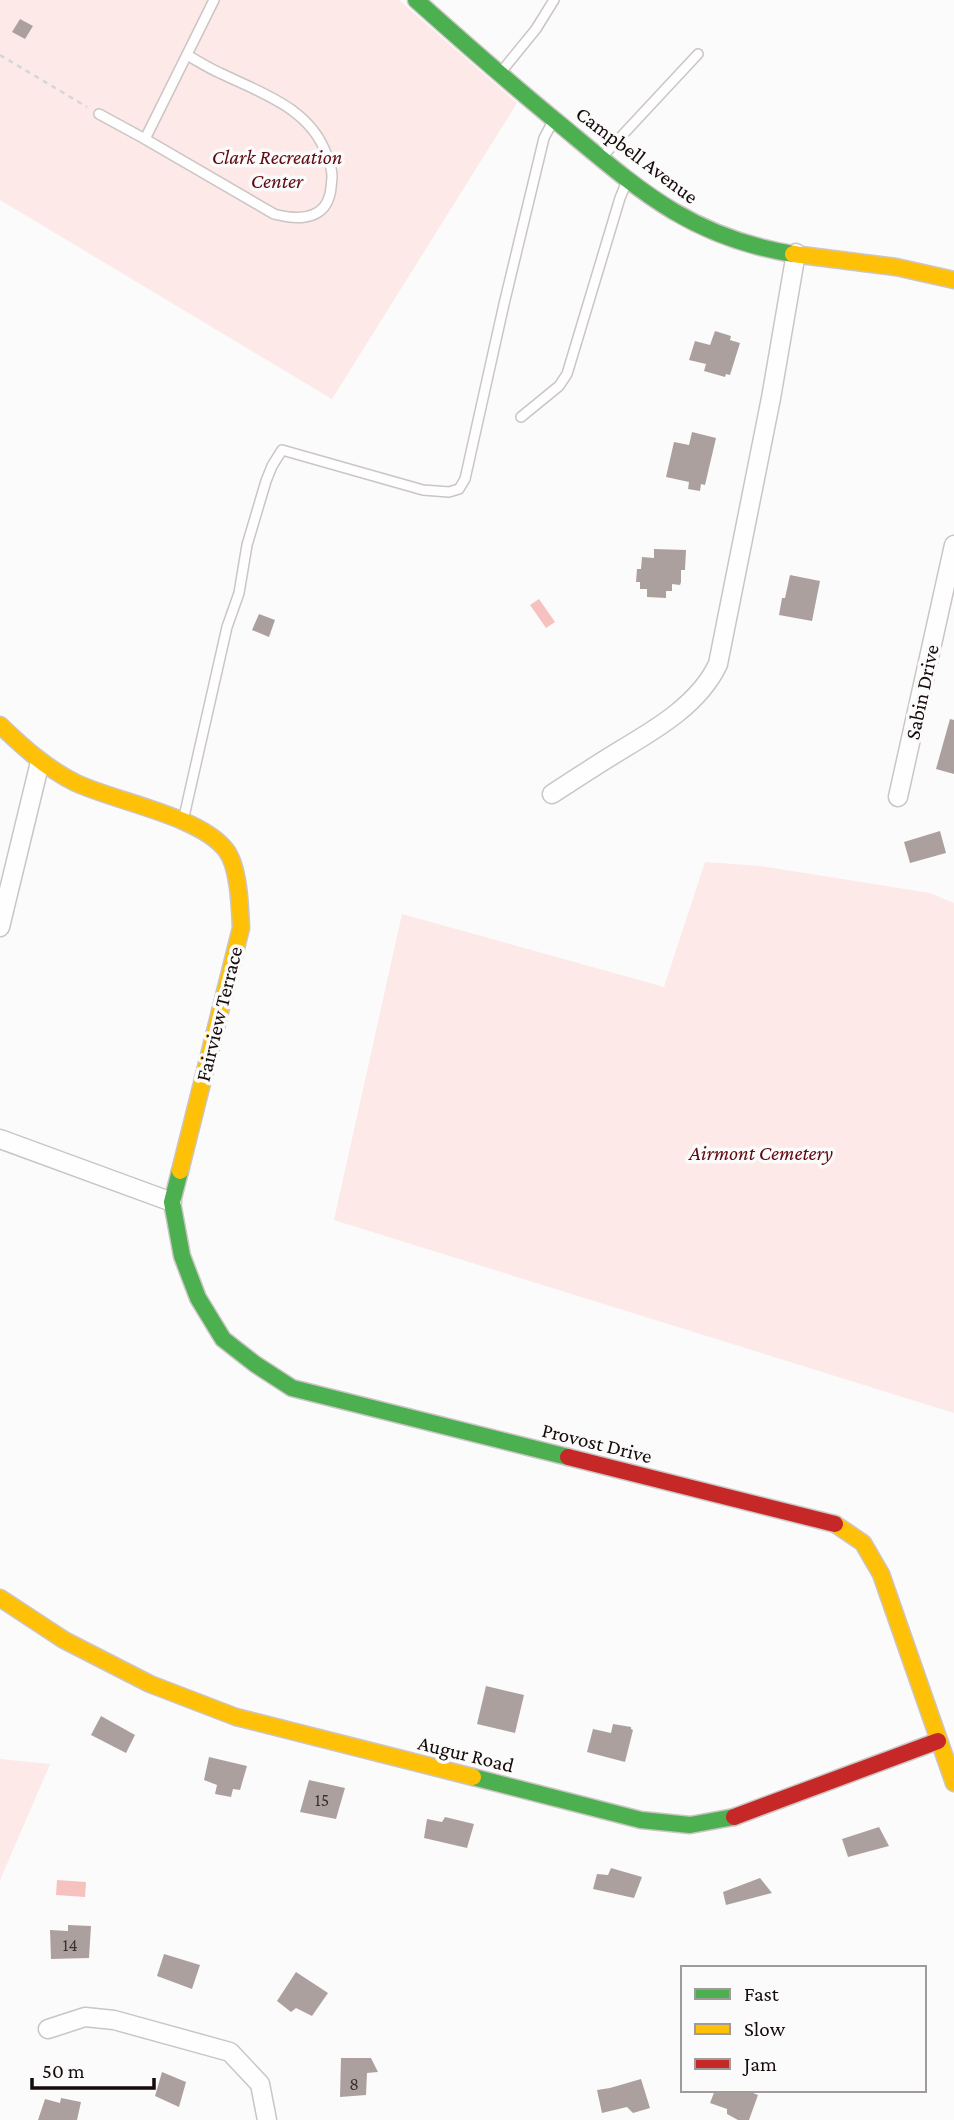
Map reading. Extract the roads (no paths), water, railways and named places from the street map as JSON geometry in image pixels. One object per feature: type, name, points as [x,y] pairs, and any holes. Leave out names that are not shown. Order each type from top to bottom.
[{"type":"street","name":"Campbell Avenue","points":[[416,0],[601,158],[680,217],[719,235],[767,249],[868,262],[954,280]]},
{"type":"street","points":[[552,794],[687,706],[701,691],[718,664],[771,398],[796,253]]},
{"type":"street","name":"Sabin Drive","points":[[898,797],[954,545]]},
{"type":"street","name":"Fairview Terrace","points":[[0,725],[40,762],[77,783],[183,821],[211,834],[228,852],[239,891],[241,928],[172,1202]]},
{"type":"street","points":[[0,928],[40,762]]},
{"type":"street","points":[[0,1139],[172,1202]]},
{"type":"street","name":"Provost Drive","points":[[172,1202],[183,1256],[194,1288],[223,1339],[292,1388],[779,1509],[835,1524],[854,1537],[863,1544],[881,1574],[954,1783]]},
{"type":"street","name":"Augur Road","points":[[0,1598],[64,1640],[150,1684],[236,1717],[641,1820],[690,1825],[736,1817],[938,1741]]},
{"type":"street","points":[[48,2029],[85,2017],[114,2021],[230,2052],[260,2084],[267,2120]]},
{"type":"lane","points":[[145,139],[214,0]]},
{"type":"lane","points":[[500,74],[536,29],[554,0]]},
{"type":"lane","points":[[601,158],[698,54]]},
{"type":"lane","points":[[99,114],[274,214],[290,219],[322,209],[330,196],[332,170],[324,146],[309,124],[289,107],[262,91],[219,73],[187,55]]},
{"type":"lane","points":[[183,821],[227,627],[239,593],[247,545],[266,481],[282,450],[423,490],[449,492],[459,489],[465,479],[544,138],[554,119]]},
{"type":"lane","points":[[521,417],[559,386],[567,374],[627,179]]},
{"type":"park label","name":"Clark Recreation Center","points":[[277,169]]},
{"type":"park label","name":"Airmont Cemetery","points":[[761,1153]]}]
